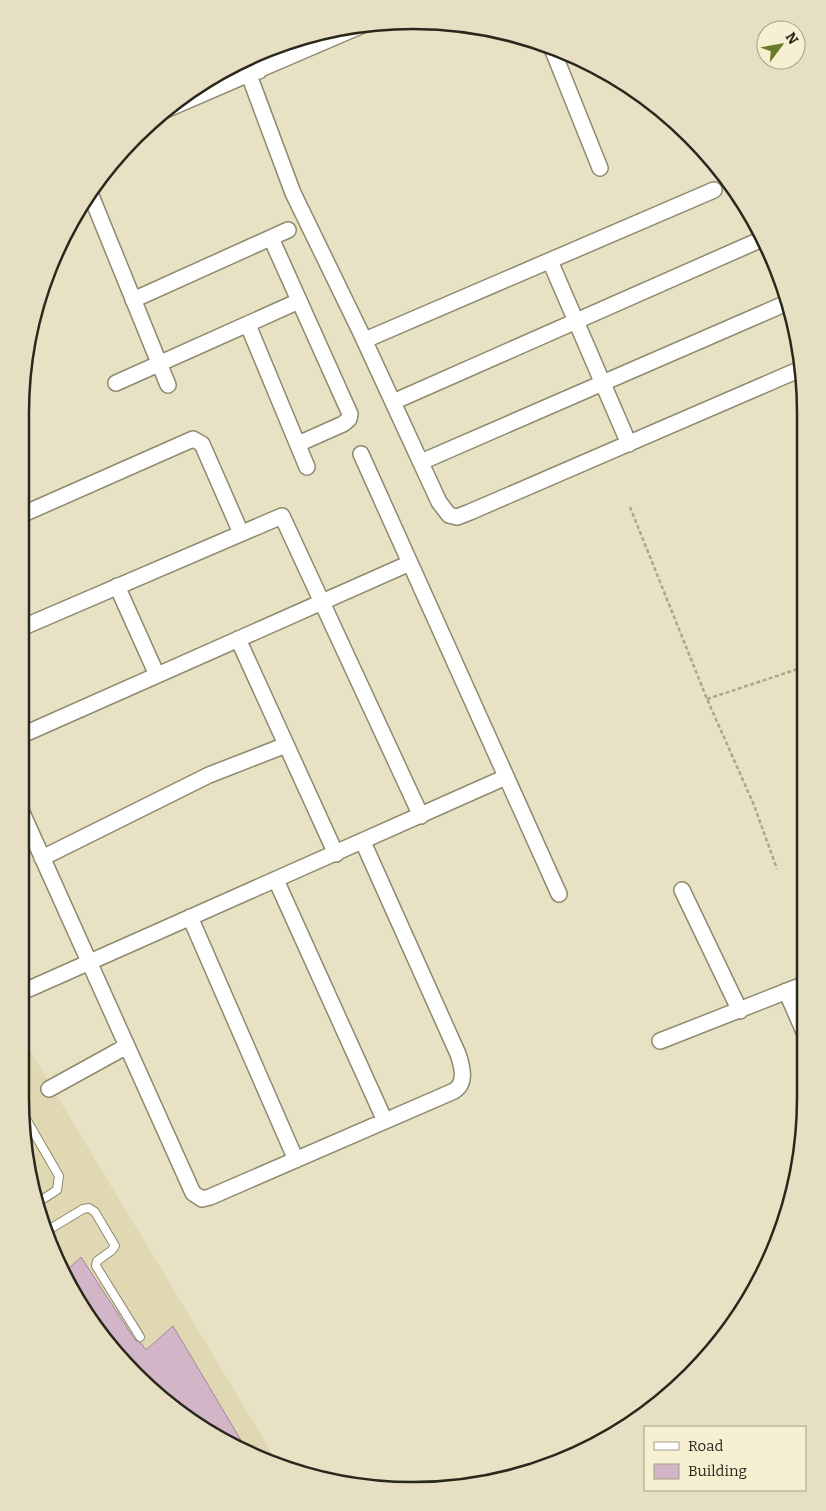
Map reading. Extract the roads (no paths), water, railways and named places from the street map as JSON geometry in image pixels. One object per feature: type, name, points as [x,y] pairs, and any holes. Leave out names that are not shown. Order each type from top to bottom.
[{"type":"street","points":[[194,98],[254,73],[323,40]]},
{"type":"street","points":[[556,56],[600,168]]},
{"type":"street","points":[[254,63],[254,73],[293,193],[365,340],[444,511],[449,515],[457,517],[795,372]]},
{"type":"street","points":[[365,340],[714,190]]},
{"type":"street","points":[[93,201],[168,385]]},
{"type":"street","points":[[133,300],[288,230]]},
{"type":"street","points":[[271,238],[349,411],[350,418],[343,424],[298,444]]},
{"type":"street","points":[[393,402],[757,241]]},
{"type":"street","points":[[550,261],[629,444]]},
{"type":"street","points":[[116,383],[299,301]]},
{"type":"street","points":[[421,462],[782,305]]},
{"type":"street","points":[[248,324],[307,467]]},
{"type":"street","points":[[29,511],[193,439],[199,441],[204,449],[241,533]]},
{"type":"street","points":[[361,454],[559,894]]},
{"type":"street","points":[[29,624],[276,517],[284,517],[421,816]]},
{"type":"street","points":[[29,732],[410,563]]},
{"type":"street","points":[[117,586],[157,675]]},
{"type":"street","points":[[238,638],[336,854]]},
{"type":"street","points":[[42,858],[209,775],[286,745]]},
{"type":"street","points":[[29,989],[506,777]]},
{"type":"street","points":[[29,828],[193,1193],[198,1198],[210,1198],[458,1089],[462,1073],[458,1054],[363,842]]},
{"type":"street","points":[[276,880],[385,1121]]},
{"type":"street","points":[[682,890],[740,1011]]},
{"type":"street","points":[[190,917],[296,1160]]},
{"type":"street","points":[[660,1042],[797,987]]},
{"type":"street","points":[[786,991],[797,1016]]},
{"type":"street","points":[[49,1089],[127,1046]]},
{"type":"lane","points":[[30,1126],[60,1176],[57,1190],[43,1199]]},
{"type":"lane","points":[[51,1228],[83,1209],[89,1208],[95,1212],[115,1244],[112,1251],[97,1261],[96,1266],[140,1337]]}]
